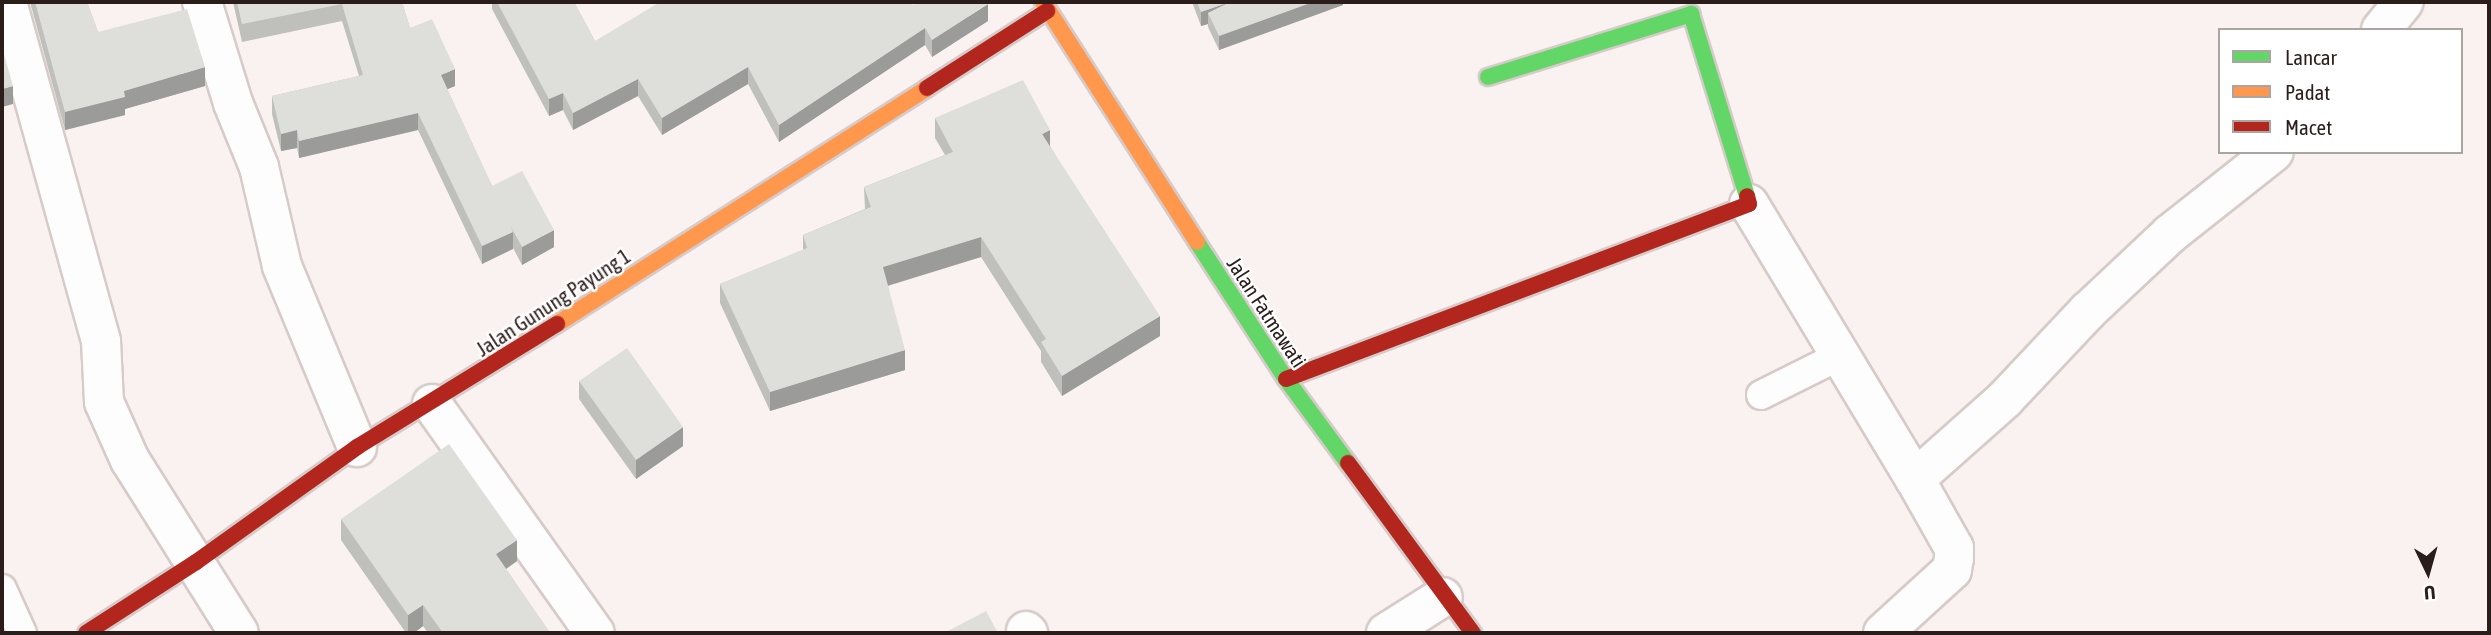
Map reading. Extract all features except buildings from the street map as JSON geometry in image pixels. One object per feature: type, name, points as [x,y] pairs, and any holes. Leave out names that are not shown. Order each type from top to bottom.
[{"type":"street","points":[[7,2],[101,341],[104,402],[130,460],[239,633]]},
{"type":"street","points":[[202,2],[233,103],[259,167],[282,265],[357,447]]},
{"type":"street","name":"Jalan Gunung Payung 1","points":[[86,633],[196,562],[357,447],[432,404],[1045,6]]},
{"type":"street","name":"Jalan Fatmawati","points":[[1045,6],[1286,379],[1443,597],[1473,633]]},
{"type":"street","points":[[1488,77],[1689,8],[1749,204],[1915,478],[1954,548],[1952,570],[1892,630]]},
{"type":"street","points":[[1915,478],[2006,399],[2088,311],[2170,234],[2271,154]]},
{"type":"street","points":[[1286,379],[1749,204]]},
{"type":"street","points":[[432,404],[595,633]]},
{"type":"street","points":[[1386,633],[1443,597]]},
{"type":"lane","points":[[1761,395],[1841,355]]},
{"type":"lane","points":[[2,589],[22,633]]},
{"type":"traffic: fast","points":[[1488,77],[1691,14],[1747,196]]},
{"type":"traffic: fast","points":[[1197,242],[1286,379],[1348,463]]},
{"type":"traffic: slow","points":[[1043,2],[1197,242]]},
{"type":"traffic: slow","points":[[557,324],[927,88]]},
{"type":"traffic: jam","points":[[927,88],[1047,11]]},
{"type":"traffic: jam","points":[[1286,379],[1749,204],[1747,196]]},
{"type":"traffic: jam","points":[[86,633],[196,562],[357,447],[557,324]]},
{"type":"traffic: jam","points":[[1348,463],[1473,633]]}]
